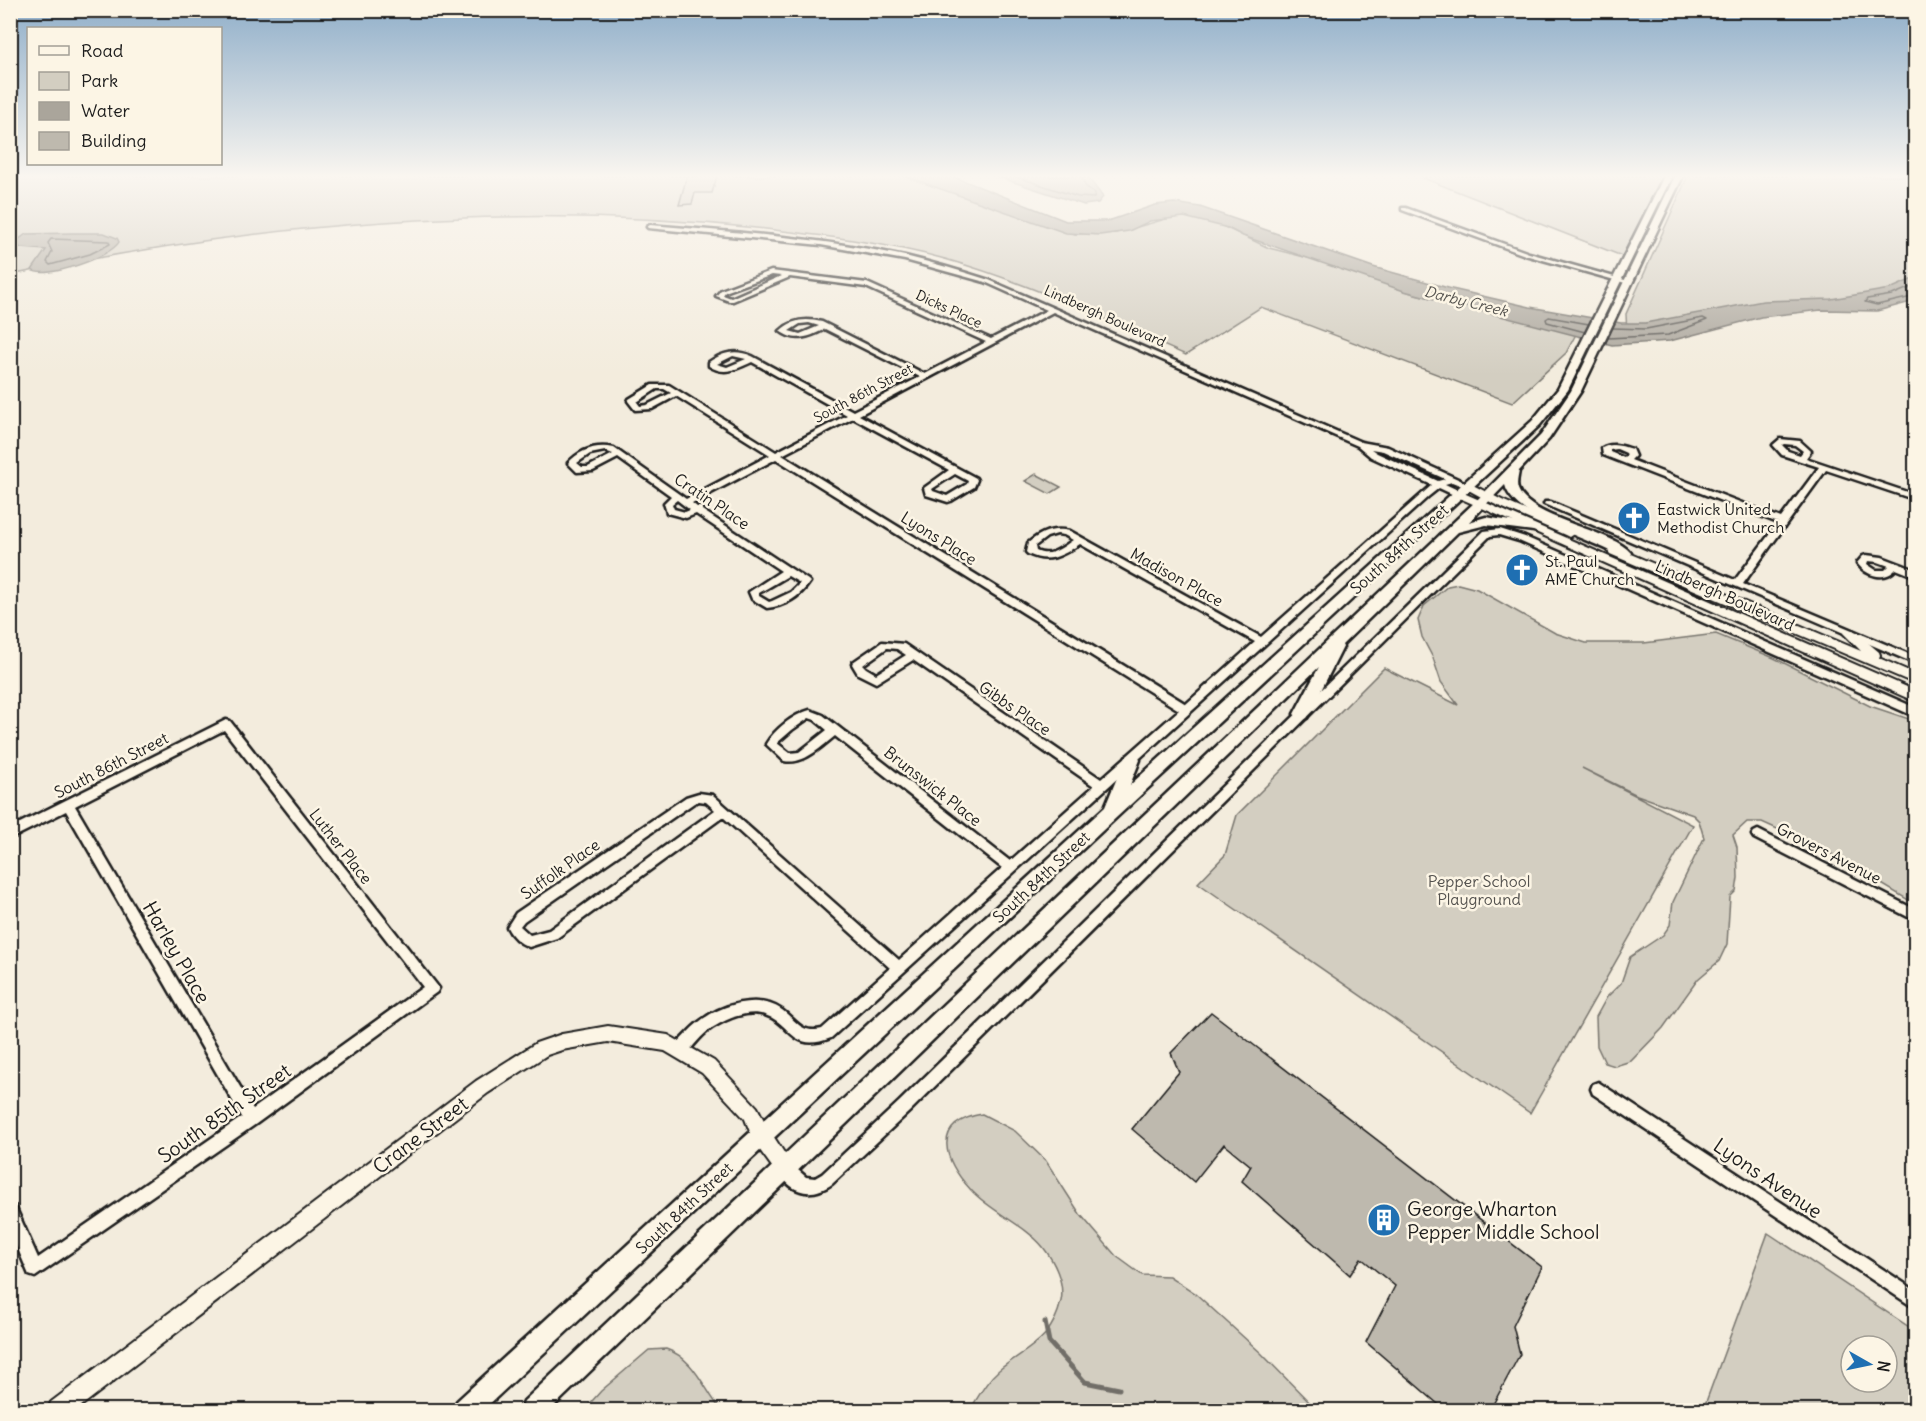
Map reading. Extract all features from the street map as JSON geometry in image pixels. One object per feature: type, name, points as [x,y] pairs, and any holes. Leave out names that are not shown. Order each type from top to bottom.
[{"type":"main road","name":"South 84th Street","points":[[533,1410],[1452,530],[1545,438],[1561,416],[1591,350],[1594,329],[1636,242]]},
{"type":"main road","name":"South 84th Street","points":[[466,1410],[1459,486],[1546,412],[1606,331],[1648,242]]},
{"type":"main road","points":[[1512,470],[1511,486],[1521,502],[1536,511],[1610,543],[1624,554]]},
{"type":"main road","name":"Lindbergh Boulevard","points":[[1459,486],[1530,528],[1916,697]]},
{"type":"main road","name":"Lindbergh Boulevard","points":[[1483,500],[1624,554],[1916,679]]},
{"type":"main road","points":[[1452,530],[1486,521],[1530,528]]},
{"type":"main road","points":[[1849,633],[1876,656],[1916,679]]},
{"type":"main road","points":[[1302,714],[1341,636]]},
{"type":"main road","points":[[1111,812],[1132,760]]},
{"type":"main road","name":"Crane Street","points":[[59,1410],[482,1087],[521,1061],[562,1042],[608,1034],[668,1043],[708,1067],[751,1113],[761,1136],[785,1168]]},
{"type":"street","name":"Lindbergh Boulevard","points":[[806,242],[903,258],[951,269],[987,281],[1359,444],[1374,455],[1438,484],[1459,486]]},
{"type":"street","points":[[1495,242],[1527,254],[1629,282]]},
{"type":"street","name":"Dicks Place","points":[[790,275],[731,300],[719,296],[723,291],[768,274],[790,275],[876,288],[992,342]]},
{"type":"street","name":"South 86th Street","points":[[687,502],[1052,310]]},
{"type":"street","points":[[825,326],[797,337],[784,331],[806,320],[825,326],[926,377]]},
{"type":"street","points":[[752,358],[955,470],[973,483],[948,499],[929,493],[930,486],[955,470]]},
{"type":"street","name":"Lyons Place","points":[[675,394],[646,408],[638,408],[632,400],[659,387],[666,387],[1186,709]]},
{"type":"street","name":"Lindbergh Boulevard","points":[[1359,444],[1385,449],[1459,486]]},
{"type":"street","points":[[602,447],[619,454],[587,470],[580,470],[572,463],[602,447]]},
{"type":"street","name":"Cratin Place","points":[[619,454],[805,582],[801,588],[770,606],[754,595],[758,589],[789,571]]},
{"type":"street","points":[[1802,458],[1916,498]]},
{"type":"street","points":[[1625,461],[1783,522]]},
{"type":"street","points":[[1737,585],[1824,465]]},
{"type":"street","name":"South 84th Street","points":[[680,1050],[707,1024],[752,1007],[769,1010],[803,1036],[814,1038],[826,1034],[1438,484],[1459,486]]},
{"type":"street","points":[[677,496],[668,503],[670,511],[686,515],[699,509]]},
{"type":"street","name":"Lindbergh Boulevard","points":[[1548,504],[1916,661]]},
{"type":"street","name":"Madison Place","points":[[1079,540],[1050,558],[1040,558],[1030,552],[1031,545],[1037,540],[1054,530],[1063,532],[1079,540],[1261,642]]},
{"type":"street","name":"Lindbergh Boulevard","points":[[1302,714],[1481,536],[1500,532],[1916,713]]},
{"type":"street","name":"Lindbergh Boulevard","points":[[1650,565],[1660,552]]},
{"type":"street","points":[[1894,565],[1916,573]]},
{"type":"street","name":"Gibbs Place","points":[[912,656],[876,679],[862,671],[857,664],[885,644],[895,644],[1101,785]]},
{"type":"street","points":[[1872,694],[1879,681]]},
{"type":"street","name":"Brunswick Place","points":[[835,730],[797,757],[788,758],[771,744],[773,738],[809,714],[816,716],[835,730],[1010,867]]},
{"type":"street","points":[[785,1168],[792,1179],[805,1186],[822,1184],[904,1107],[1302,714]]},
{"type":"street","name":"South 86th Street","points":[[10,834],[226,724]]},
{"type":"street","name":"Luther Place","points":[[226,724],[430,987]]},
{"type":"street","name":"Suffolk Place","points":[[723,811],[553,934],[529,941],[513,927],[520,917],[690,800],[699,797],[709,798],[899,968]]},
{"type":"street","name":"Harley Place","points":[[69,805],[251,1119]]},
{"type":"street","name":"Grovers Avenue","points":[[1758,835],[1916,916]]},
{"type":"street","name":"South 85th Street","points":[[10,1211],[35,1269],[251,1119],[430,987]]},
{"type":"street","name":"Lyons Avenue","points":[[1598,1089],[1916,1301]]},
{"type":"green space","points":[[11,242],[196,242],[104,257],[11,275]]},
{"type":"green space","points":[[863,242],[1257,242],[1269,248],[1328,263],[1411,293],[1576,334],[1566,353],[1512,403],[1261,307],[1186,355],[1007,279],[945,259]]},
{"type":"green space","points":[[1587,242],[1629,242],[1622,256]]},
{"type":"green space","points":[[1658,242],[1915,242],[1915,290],[1627,334],[1626,314]]},
{"type":"green space","points":[[1036,474],[1061,487],[1050,494],[1025,481]]},
{"type":"green space","name":"Pepper School Playground","points":[[1458,584],[1477,589],[1555,633],[1586,643],[1644,643],[1716,634],[1774,658],[1870,706],[1915,721],[1915,904],[1828,852],[1762,822],[1747,822],[1733,835],[1737,847],[1738,878],[1736,891],[1730,897],[1727,944],[1719,961],[1698,979],[1663,1028],[1631,1061],[1615,1066],[1605,1063],[1597,1046],[1596,1017],[1607,997],[1621,983],[1630,957],[1663,935],[1670,925],[1673,902],[1704,838],[1699,821],[1693,815],[1637,795],[1582,768],[1693,825],[1530,1113],[1198,883],[1225,855],[1237,815],[1384,668],[1458,705],[1441,682],[1433,658],[1422,637],[1418,620],[1424,606],[1448,586]]},
{"type":"green space","points":[[982,1114],[1015,1131],[1046,1161],[1080,1214],[1116,1256],[1142,1275],[1169,1276],[1195,1293],[1261,1353],[1317,1410],[970,1410],[994,1374],[1038,1342],[1045,1334],[1057,1315],[1062,1294],[1058,1272],[1043,1247],[1027,1231],[979,1198],[962,1179],[949,1156],[947,1145],[949,1134],[955,1126],[965,1119]]},
{"type":"green space","points":[[1768,1233],[1915,1331],[1915,1388],[1910,1410],[1703,1410]]},
{"type":"green space","points":[[666,1349],[684,1359],[698,1375],[721,1410],[584,1410],[601,1391],[649,1350]]},
{"type":"water","points":[[119,242],[104,254],[91,260],[50,272],[32,270],[46,250],[21,248],[14,243]]},
{"type":"water","name":"Darby Creek","points":[[1261,242],[1302,242],[1373,267],[1452,289],[1530,307],[1621,323],[1645,323],[1763,301],[1831,299],[1890,289],[1915,278],[1915,301],[1877,311],[1821,310],[1761,317],[1670,341],[1612,345],[1404,291]]},
{"type":"building","name":"George Wharton Pepper Middle School","points":[[1211,1012],[1542,1267],[1513,1326],[1520,1354],[1490,1410],[1445,1410],[1366,1342],[1395,1286],[1361,1258],[1350,1275],[1242,1181],[1251,1166],[1224,1144],[1194,1182],[1132,1129],[1179,1072],[1171,1053]]},
{"type":"waterway","points":[[1045,1322],[1049,1342],[1085,1382],[1119,1389]]},
{"type":"place","name":"Eastwick United Methodist Church","points":[[1634,518]]},
{"type":"place","name":"St. Paul AME Church","points":[[1522,570]]},
{"type":"place","name":"George Wharton Pepper Middle School","points":[[1384,1220]]}]
